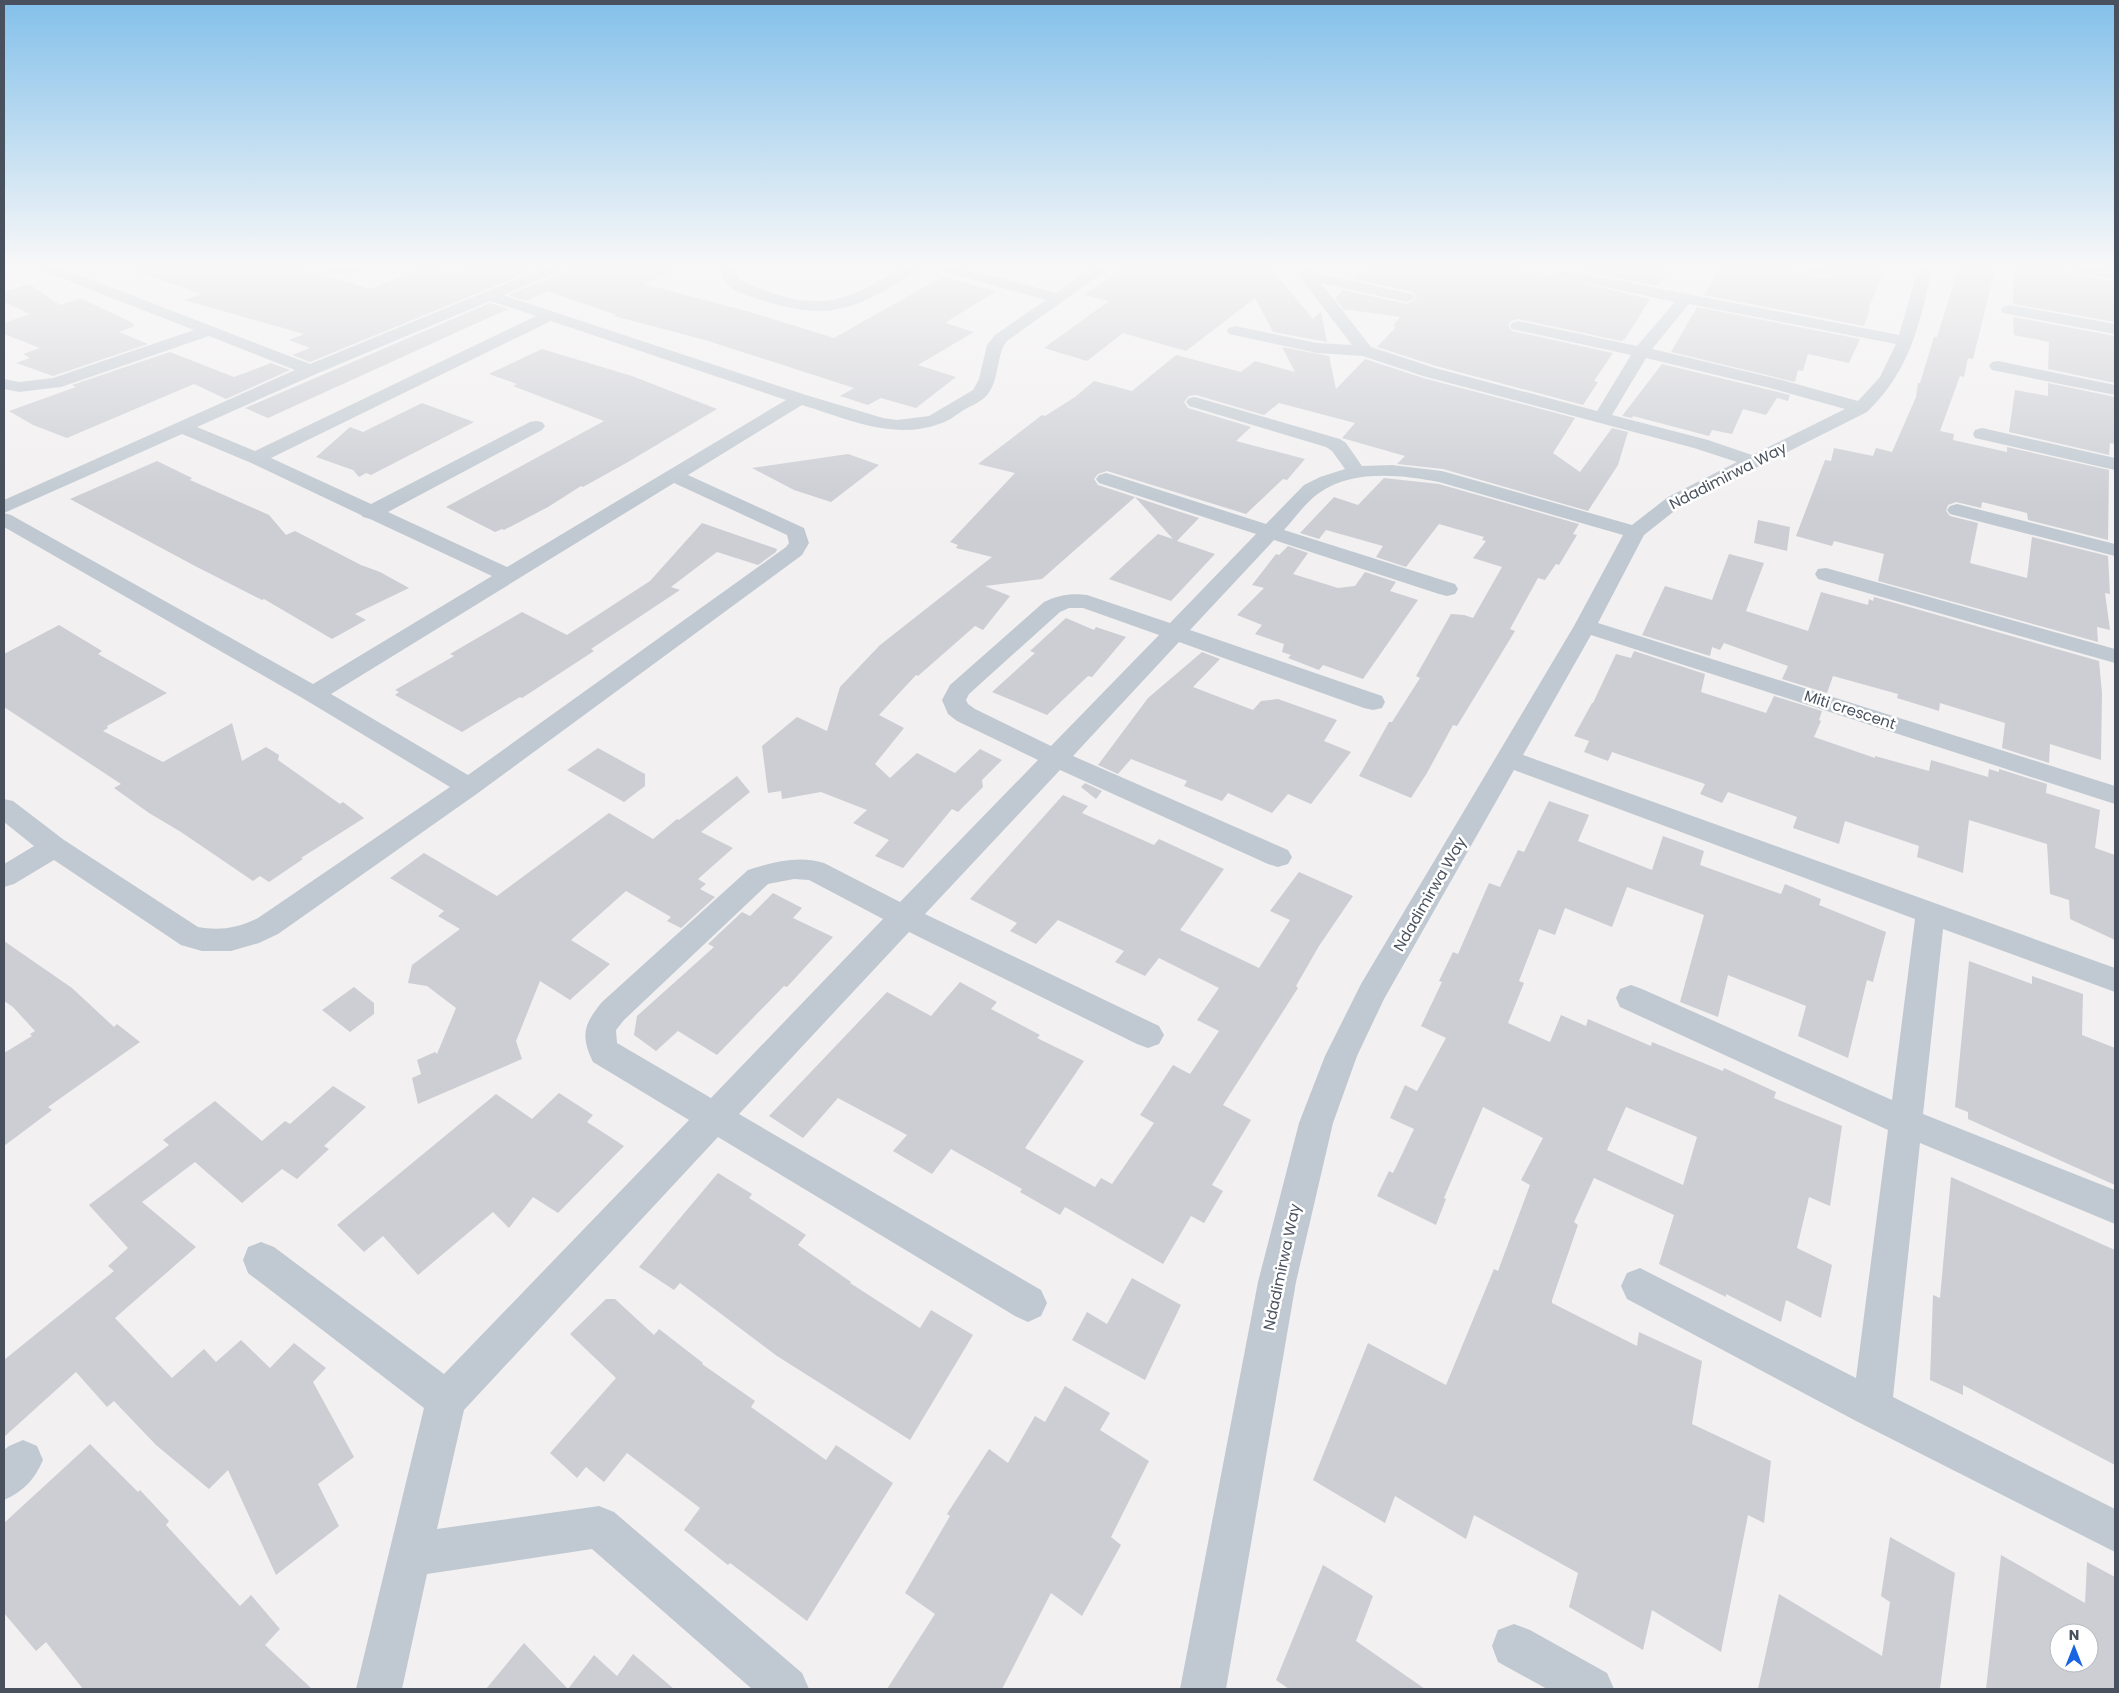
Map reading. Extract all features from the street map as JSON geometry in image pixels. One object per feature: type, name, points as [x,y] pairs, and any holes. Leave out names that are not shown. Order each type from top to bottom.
[{"type":"street","points":[[4,384],[19,387],[55,383],[167,345]]},
{"type":"street","points":[[245,345],[310,370]]},
{"type":"street","points":[[4,507],[310,370],[371,345]]},
{"type":"street","points":[[256,458],[489,345]]},
{"type":"street","points":[[640,345],[800,399],[881,423],[912,424],[935,420],[980,393],[988,379],[995,345]]},
{"type":"street","points":[[1307,345],[1317,348],[1365,351],[1429,372],[1701,444],[1755,462]]},
{"type":"street","points":[[1361,345],[1365,351]]},
{"type":"street","points":[[1603,345],[1642,351],[1806,392],[1861,408]]},
{"type":"street","points":[[1602,417],[1647,345]]},
{"type":"street","name":"Ndadimirwa Way","points":[[1203,1689],[1277,1282],[1316,1124],[1341,1056],[1372,993],[1585,626],[1635,532],[1675,501],[1861,408],[1884,385],[1904,345]]},
{"type":"street","points":[[1997,366],[2115,390]]},
{"type":"street","points":[[313,694],[800,399]]},
{"type":"street","points":[[1195,402],[1333,443],[1339,447],[1356,472]]},
{"type":"street","points":[[370,513],[536,426]]},
{"type":"street","points":[[182,428],[256,458],[370,513],[509,576]]},
{"type":"street","points":[[1982,434],[2115,464]]},
{"type":"street","points":[[379,1689],[446,1400],[1311,489],[1322,483],[1356,472],[1403,471],[1442,477],[1635,532]]},
{"type":"street","points":[[4,808],[54,847],[191,937],[210,941],[229,941],[249,936],[268,926],[469,787],[795,552],[799,543],[797,532],[674,476]]},
{"type":"street","points":[[1106,479],[1447,589]]},
{"type":"street","points":[[1957,510],[2115,550]]},
{"type":"street","points":[[4,519],[313,694],[469,787]]},
{"type":"street","points":[[1826,574],[2115,656]]},
{"type":"street","points":[[1278,856],[1055,758],[966,715],[957,708],[954,700],[959,690],[1052,607],[1061,601],[1074,600],[1087,602],[1373,702]]},
{"type":"street","name":"Miti crescent","points":[[1585,626],[2115,795]]},
{"type":"street","points":[[1509,758],[2115,980]]},
{"type":"street","points":[[4,877],[54,847]]},
{"type":"street","points":[[1028,1303],[604,1052],[598,1039],[602,1025],[613,1011],[758,877],[794,869],[814,870],[904,917],[1148,1035]]},
{"type":"street","points":[[1872,1408],[1930,912]]},
{"type":"street","points":[[1631,998],[1906,1122],[2115,1207]]},
{"type":"street","points":[[261,1260],[446,1400]]},
{"type":"street","points":[[1640,1286],[1872,1408],[2115,1531]]},
{"type":"street","points":[[409,1555],[599,1527],[786,1689]]},
{"type":"street","points":[[1514,1646],[1591,1689]]},
{"type":"building","points":[[32,345],[145,345],[53,376],[16,363],[30,358],[23,354],[40,348]]},
{"type":"building","points":[[302,345],[351,345],[310,362],[292,355],[310,348]]},
{"type":"building","points":[[392,345],[429,345],[268,418],[245,408]]},
{"type":"building","points":[[721,345],[952,345],[918,365],[956,377],[916,408],[881,398],[868,405],[840,396],[854,388]]},
{"type":"building","points":[[1048,345],[1108,345],[1087,361],[1044,348]]},
{"type":"building","points":[[1165,345],[1194,345],[1186,351]]},
{"type":"building","points":[[1379,345],[1576,345],[1613,353],[1594,381],[1598,382],[1583,405],[1436,366],[1377,347]]},
{"type":"building","points":[[1675,345],[1857,345],[1849,363],[1808,354],[1803,371],[1798,370],[1795,382],[1671,352]]},
{"type":"building","points":[[1932,345],[1976,345],[1973,359],[1968,358],[1964,377],[1960,376],[1940,431],[1954,434],[1953,440],[2007,452],[2007,447],[2109,470],[2108,540],[2028,520],[2027,513],[1982,502],[1981,508],[1956,502],[1948,505],[1946,511],[1950,516],[1978,523],[1970,563],[2027,578],[2032,537],[2108,556],[2110,594],[2105,593],[2110,630],[2097,627],[2098,642],[1878,581],[1884,554],[1834,541],[1832,546],[1796,536],[1825,460],[1831,461],[1834,448],[1873,456],[1876,448],[1892,452],[1916,397],[1918,383],[1920,383]]},
{"type":"building","points":[[2049,345],[2115,345],[2115,383],[2048,369]]},
{"type":"building","points":[[1282,347],[1329,356],[1336,389],[1365,359],[1423,378],[1575,418],[1553,453],[1580,472],[1612,428],[1628,432],[1618,465],[1588,511],[1443,469],[1397,464],[1405,456],[1342,438],[1355,423],[1279,403],[1264,415],[1196,395],[1189,396],[1184,402],[1188,408],[1251,427],[1236,441],[1305,459],[1287,480],[1283,479],[1246,514],[1107,471],[1098,474],[1094,479],[1098,485],[1135,497],[1042,579],[985,586],[1010,596],[983,630],[975,626],[918,676],[916,675],[879,715],[904,728],[875,764],[890,778],[917,753],[955,773],[980,749],[1002,760],[982,780],[983,787],[958,812],[952,809],[903,868],[875,856],[889,840],[853,823],[867,810],[821,792],[782,799],[781,791],[768,793],[762,746],[797,717],[827,731],[840,687],[880,645],[992,557],[956,548],[958,545],[950,542],[1015,473],[978,464],[1042,415],[1045,416],[1075,397],[1094,381],[1132,391],[1176,355],[1241,372],[1255,361],[1295,372]]},
{"type":"building","points":[[542,349],[632,376],[717,409],[628,462],[583,487],[581,486],[548,507],[504,530],[495,532],[446,507],[604,421],[513,386],[517,384],[489,374]]},
{"type":"building","points":[[170,352],[234,377],[271,363],[290,370],[226,399],[194,384],[67,438],[33,425],[9,411],[76,387],[72,385]]},
{"type":"building","points":[[1662,364],[1790,395],[1788,401],[1777,398],[1766,415],[1743,409],[1732,434],[1712,430],[1709,436],[1633,416],[1632,418],[1622,416]]},
{"type":"building","points":[[2048,383],[2115,397],[2115,444],[2110,443],[2109,455],[2009,432],[2015,390],[2048,396]]},
{"type":"building","points":[[422,403],[474,422],[371,475],[366,473],[359,477],[353,470],[316,457],[350,427],[363,432]]},
{"type":"building","points":[[848,454],[879,465],[831,502],[794,490],[752,468]]},
{"type":"building","points":[[157,461],[192,478],[190,480],[269,515],[286,535],[295,531],[409,588],[355,614],[366,620],[332,639],[264,599],[262,600],[195,566],[70,499]]},
{"type":"building","points":[[1384,478],[1439,484],[1579,524],[1573,534],[1577,535],[1559,565],[1556,564],[1545,580],[1538,578],[1510,629],[1515,631],[1457,726],[1453,725],[1411,798],[1359,776],[1389,722],[1392,722],[1420,678],[1416,676],[1451,614],[1473,618],[1502,567],[1473,558],[1486,541],[1482,540],[1484,537],[1439,524],[1406,567],[1376,557],[1383,546],[1326,530],[1319,539],[1300,533],[1334,497],[1358,505]]},
{"type":"building","points":[[1135,497],[1199,518],[1177,541],[1215,554],[1171,601],[1109,579],[1158,534],[1173,539]]},
{"type":"building","points":[[1758,520],[1790,527],[1787,551],[1754,543]]},
{"type":"building","points":[[702,523],[777,549],[776,552],[758,565],[717,552],[671,587],[680,590],[591,649],[594,651],[522,698],[520,697],[462,732],[395,695],[399,692],[395,690],[454,656],[450,654],[522,612],[567,635],[650,581]]},
{"type":"building","points":[[1288,546],[1308,553],[1293,574],[1338,588],[1355,586],[1365,572],[1396,582],[1390,591],[1418,600],[1363,679],[1323,665],[1319,670],[1288,658],[1291,655],[1282,652],[1284,644],[1255,634],[1262,625],[1237,615],[1264,588],[1252,585],[1276,554],[1279,555]]},
{"type":"building","points":[[1729,554],[1764,563],[1746,611],[1808,631],[1821,592],[1868,605],[1869,599],[1873,601],[1874,597],[2099,661],[2102,693],[2101,760],[2050,744],[2049,763],[2002,748],[2005,723],[1940,703],[1939,711],[1897,698],[1898,694],[1833,676],[1827,693],[1782,679],[1788,666],[1724,643],[1720,650],[1712,647],[1710,656],[1642,635],[1665,586],[1712,600]]},
{"type":"building","points":[[1066,618],[1094,630],[1096,627],[1126,637],[1092,677],[1088,676],[1047,715],[992,692],[1035,653],[1030,651]]},
{"type":"building","points":[[59,625],[102,651],[98,654],[167,693],[107,726],[108,728],[103,731],[163,762],[232,723],[242,761],[266,747],[279,755],[278,760],[340,804],[343,802],[364,818],[301,858],[303,859],[269,882],[260,876],[253,881],[114,788],[121,784],[4,707],[4,654]]},
{"type":"building","points":[[1634,651],[1705,674],[1701,692],[1766,713],[1774,696],[1822,711],[1819,720],[1821,721],[1814,737],[1875,758],[1875,756],[1929,771],[1931,760],[1988,777],[1989,769],[1999,772],[1999,769],[2047,784],[2046,793],[2100,810],[2095,848],[2115,855],[2115,940],[2070,919],[2069,900],[2050,894],[2047,844],[1969,820],[1963,873],[1917,857],[1919,846],[1845,821],[1839,844],[1793,828],[1797,817],[1728,792],[1722,803],[1700,794],[1705,784],[1612,752],[1608,761],[1584,752],[1589,741],[1574,736],[1593,703],[1616,654],[1631,658]]},
{"type":"building","points":[[1202,652],[1220,659],[1193,687],[1253,710],[1261,701],[1278,699],[1337,720],[1324,741],[1351,752],[1311,804],[1288,794],[1272,813],[1228,793],[1222,801],[1184,786],[1187,781],[1131,759],[1118,774],[1098,765],[1148,698]]},
{"type":"building","points":[[598,748],[645,774],[645,786],[624,802],[567,770]]},
{"type":"building","points":[[737,776],[750,792],[701,832],[733,848],[698,879],[706,884],[700,889],[715,897],[681,928],[667,921],[671,917],[626,891],[571,940],[610,964],[570,1000],[540,981],[516,1041],[522,1059],[418,1104],[412,1078],[421,1074],[417,1060],[435,1052],[437,1054],[456,1008],[427,986],[408,983],[412,965],[460,929],[438,916],[444,911],[390,878],[424,853],[497,896],[609,813],[653,839],[677,819],[679,820]]},
{"type":"building","points":[[1085,783],[1102,791],[1096,799],[1081,787]]},
{"type":"building","points":[[1063,795],[1088,806],[1082,813],[1154,845],[1159,839],[1224,869],[1180,930],[1259,968],[1290,920],[1270,911],[1299,872],[1353,896],[1319,946],[1296,986],[1298,988],[1223,1105],[1251,1120],[1212,1185],[1223,1191],[1204,1223],[1191,1216],[1163,1264],[1065,1207],[1060,1215],[1020,1192],[1022,1189],[951,1149],[932,1174],[893,1151],[907,1135],[838,1098],[803,1138],[769,1116],[887,992],[931,1016],[960,982],[997,1002],[991,1009],[1040,1035],[1037,1038],[1084,1061],[1025,1148],[1095,1187],[1101,1178],[1112,1184],[1154,1123],[1140,1115],[1173,1065],[1190,1074],[1219,1031],[1197,1020],[1219,988],[1159,958],[1145,976],[1115,962],[1124,951],[1058,920],[1036,944],[1010,931],[1017,923],[970,899]]},
{"type":"building","points":[[1549,801],[1589,815],[1578,841],[1652,870],[1663,836],[1704,851],[1700,865],[1781,894],[1785,884],[1821,899],[1819,905],[1886,932],[1873,982],[1867,980],[1848,1058],[1798,1036],[1806,1006],[1728,975],[1718,1017],[1680,1002],[1704,915],[1627,887],[1612,927],[1565,908],[1555,935],[1539,929],[1519,981],[1524,983],[1508,1023],[1550,1042],[1561,1015],[1586,1026],[1588,1019],[1651,1046],[1652,1042],[1723,1071],[1724,1068],[1776,1092],[1774,1098],[1842,1126],[1830,1206],[1809,1197],[1797,1248],[1832,1265],[1821,1318],[1786,1300],[1781,1322],[1726,1294],[1726,1297],[1659,1264],[1674,1215],[1594,1178],[1574,1222],[1578,1225],[1552,1300],[1552,1303],[1637,1346],[1639,1332],[1702,1361],[1692,1424],[1771,1461],[1764,1523],[1748,1515],[1721,1652],[1652,1610],[1643,1650],[1569,1607],[1578,1573],[1474,1515],[1466,1539],[1395,1496],[1385,1523],[1313,1480],[1368,1343],[1446,1385],[1494,1269],[1498,1271],[1530,1185],[1521,1180],[1543,1138],[1483,1107],[1444,1198],[1446,1199],[1436,1225],[1377,1196],[1389,1171],[1393,1173],[1414,1129],[1390,1118],[1405,1085],[1417,1091],[1446,1038],[1421,1026],[1442,982],[1439,981],[1453,952],[1458,954],[1489,883],[1500,887],[1518,850],[1524,852]],"holes":[[[1626,1107],[1697,1137],[1683,1185],[1607,1150]]]},
{"type":"building","points":[[773,893],[802,908],[793,918],[833,937],[787,987],[784,986],[717,1055],[678,1031],[656,1051],[634,1035],[637,1016],[714,947],[708,944],[742,912],[750,916]]},
{"type":"building","points":[[4,941],[72,988],[114,1027],[117,1024],[140,1042],[48,1107],[52,1110],[4,1146],[4,1053],[32,1036],[30,1034],[35,1031],[13,1007],[4,1001]]},
{"type":"building","points":[[1969,961],[2032,984],[2032,976],[2083,994],[2082,1035],[2115,1048],[2115,1185],[1968,1119],[1968,1112],[1955,1107]]},
{"type":"building","points":[[354,987],[374,1003],[374,1014],[350,1032],[322,1010]]},
{"type":"building","points":[[333,1086],[366,1107],[324,1146],[329,1149],[297,1179],[282,1169],[242,1203],[195,1162],[142,1202],[196,1247],[115,1318],[172,1378],[204,1349],[216,1362],[241,1340],[270,1368],[294,1343],[326,1368],[313,1382],[354,1457],[318,1484],[339,1526],[276,1575],[228,1470],[209,1489],[156,1445],[114,1401],[107,1407],[76,1372],[4,1437],[4,1360],[114,1271],[108,1266],[128,1248],[89,1205],[169,1145],[163,1140],[215,1101],[262,1141],[285,1121],[290,1124]]},
{"type":"building","points":[[559,1093],[593,1115],[587,1122],[624,1146],[558,1213],[533,1197],[509,1228],[493,1212],[418,1275],[383,1236],[364,1252],[337,1225],[496,1094],[532,1119]]},
{"type":"building","points":[[718,1173],[752,1194],[749,1198],[806,1235],[798,1245],[850,1283],[920,1328],[931,1310],[973,1335],[910,1440],[777,1356],[680,1283],[674,1290],[639,1267]]},
{"type":"building","points":[[1951,1177],[2115,1250],[2115,1465],[1963,1385],[1963,1395],[1930,1380],[1933,1295],[1940,1298]]},
{"type":"building","points":[[1132,1278],[1181,1305],[1145,1380],[1072,1340],[1087,1312],[1107,1324]]},
{"type":"building","points":[[606,1299],[615,1299],[654,1335],[659,1329],[702,1364],[755,1401],[751,1407],[826,1460],[836,1445],[893,1483],[807,1621],[730,1563],[728,1565],[684,1530],[700,1508],[627,1453],[604,1482],[586,1467],[577,1478],[550,1453],[616,1378],[570,1334]]},
{"type":"building","points":[[1065,1386],[1110,1413],[1100,1430],[1149,1461],[1111,1537],[1121,1545],[1082,1616],[1051,1593],[1002,1689],[887,1689],[935,1614],[905,1593],[950,1516],[947,1514],[989,1449],[1008,1463],[1035,1416],[1045,1422]]},
{"type":"building","points":[[90,1444],[138,1492],[140,1490],[169,1521],[166,1525],[240,1606],[251,1595],[280,1629],[265,1645],[312,1689],[83,1689],[46,1642],[36,1651],[4,1613],[4,1523]]},
{"type":"building","points":[[1890,1537],[1955,1573],[1940,1689],[1758,1689],[1779,1594],[1882,1656],[1890,1602],[1881,1596]]},
{"type":"building","points":[[2001,1555],[2085,1603],[2087,1562],[2115,1577],[2115,1689],[1986,1689]]},
{"type":"building","points":[[1323,1565],[1373,1596],[1356,1641],[1425,1689],[1289,1689],[1276,1680]]},
{"type":"building","points":[[524,1643],[568,1689],[486,1689]]},
{"type":"building","points":[[633,1654],[674,1689],[568,1689],[594,1655],[617,1676]]}]
